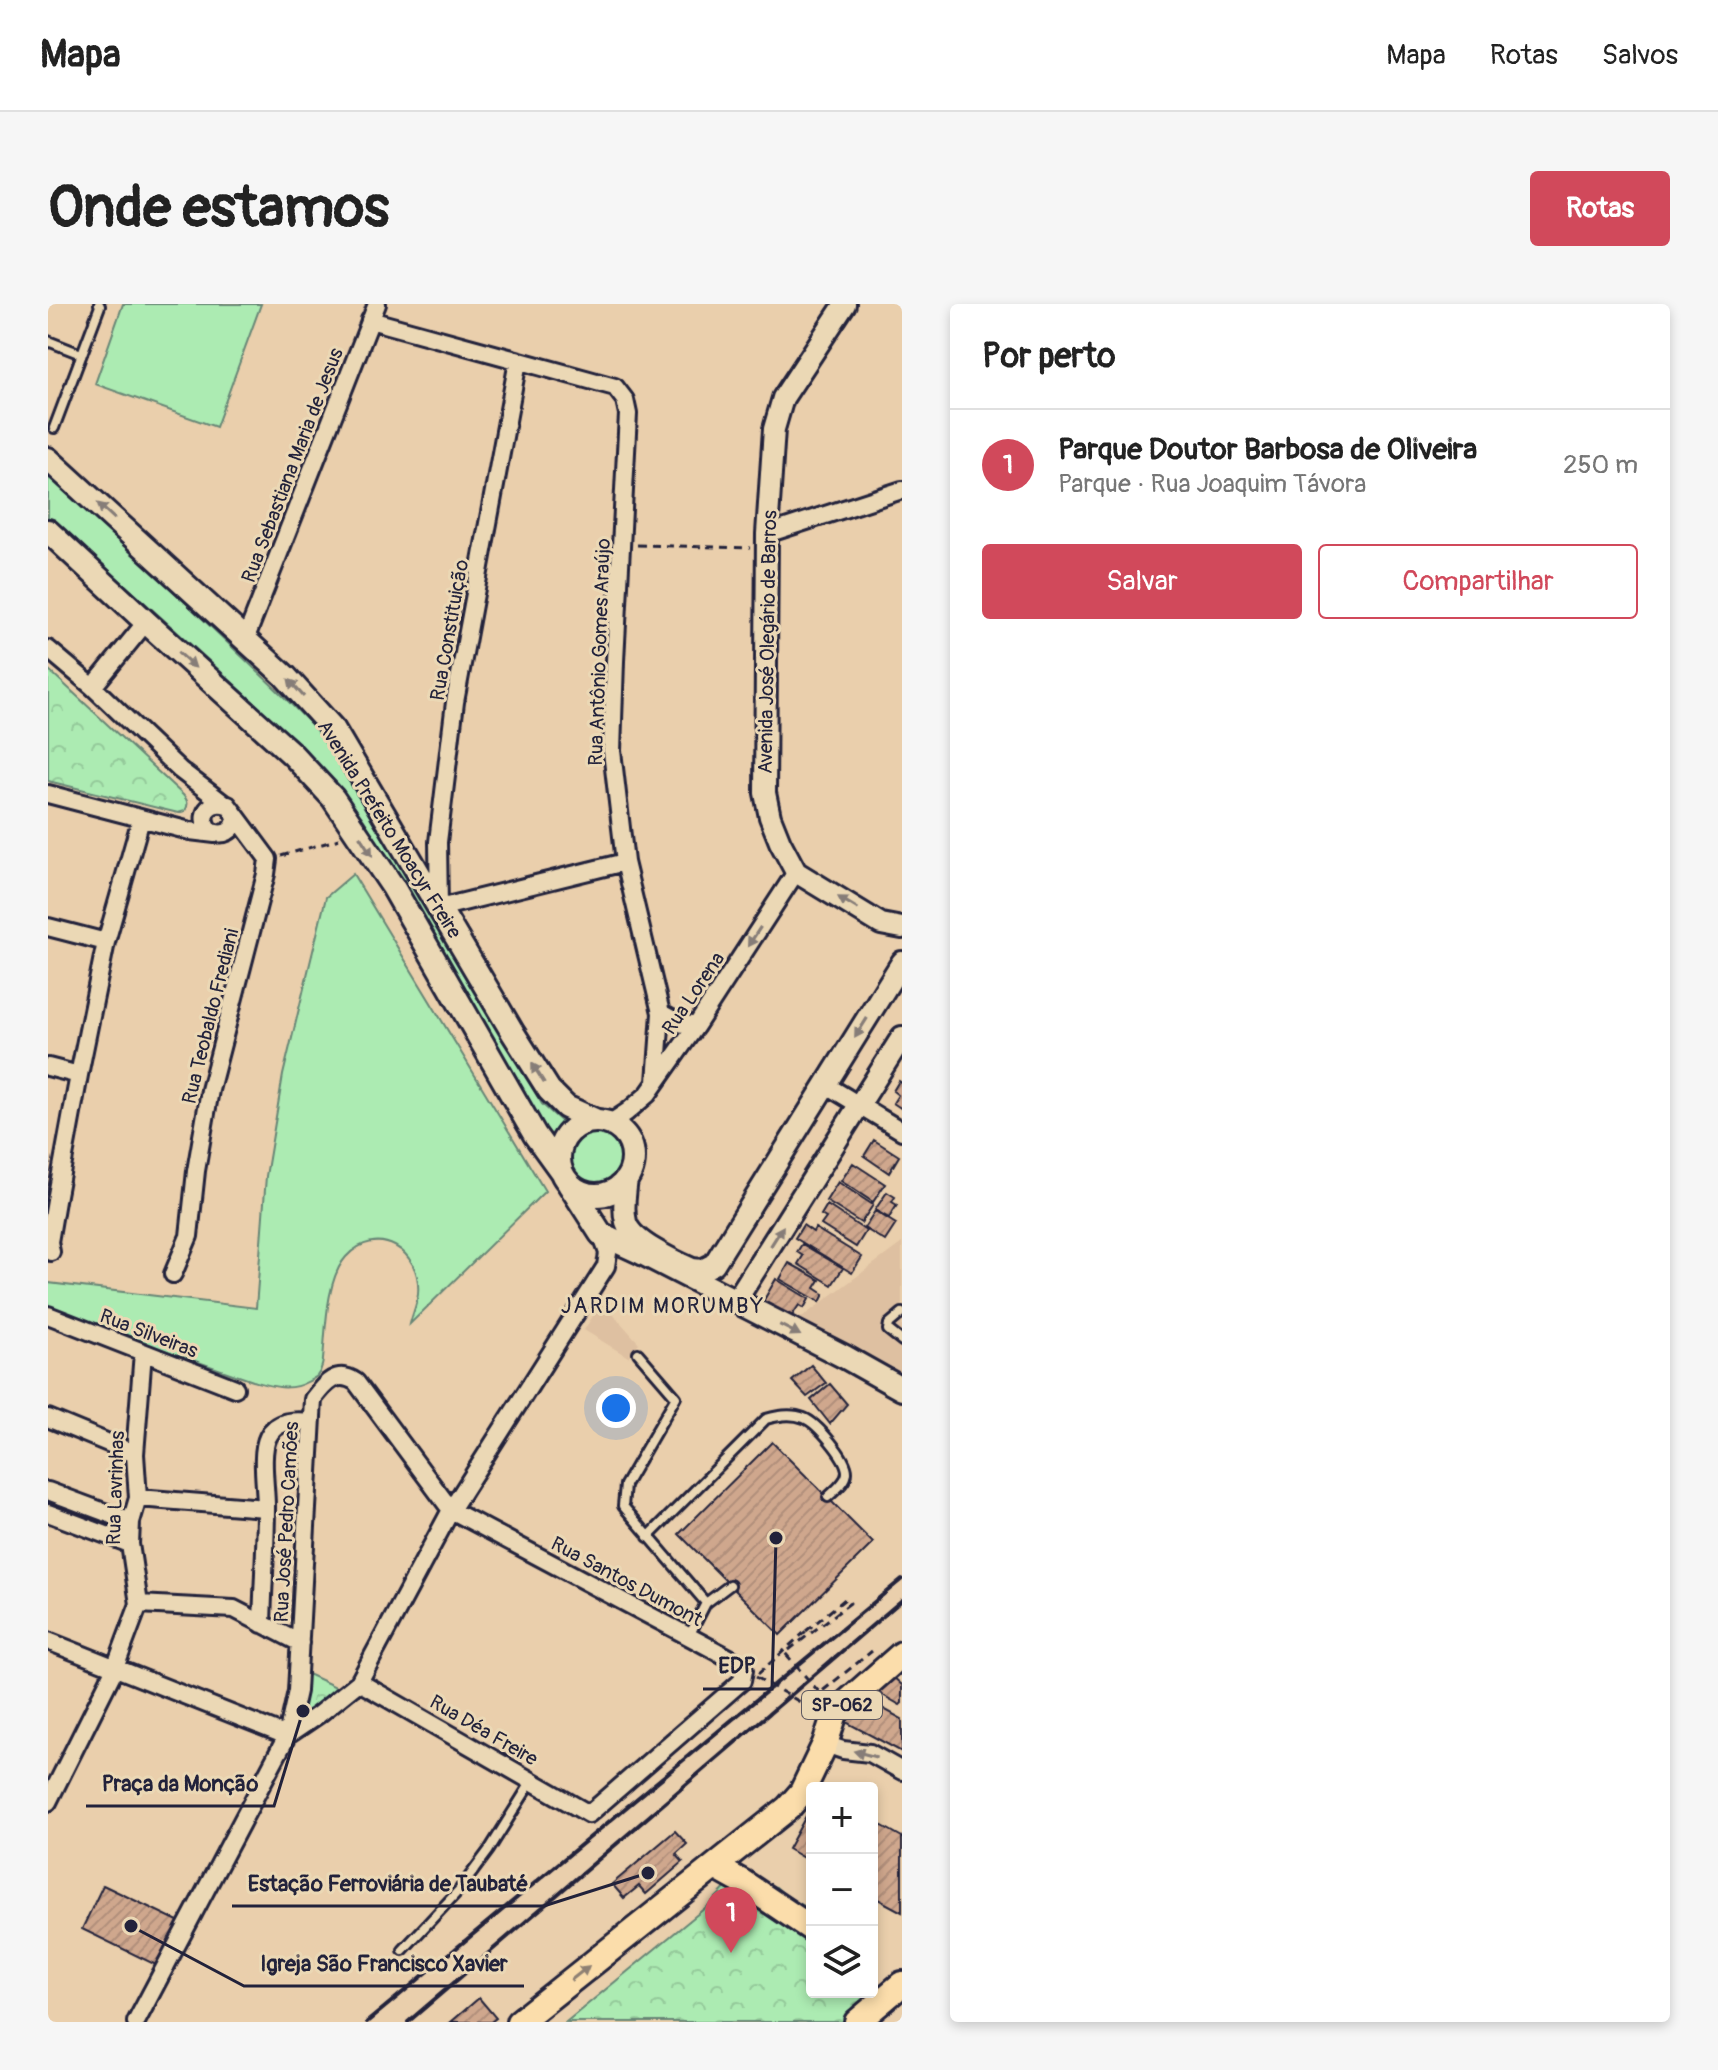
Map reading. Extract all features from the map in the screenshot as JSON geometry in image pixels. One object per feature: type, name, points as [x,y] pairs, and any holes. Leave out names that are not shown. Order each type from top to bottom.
[{"type":"main road","name":"Avenida Prefeito Moacyr Freire","points":[[48,459],[285,676],[334,730],[549,1090],[566,1107],[603,1122],[626,1136],[633,1156],[627,1177]]},
{"type":"main road","name":"Avenida Prefeito Moacyr Freire","points":[[48,531],[292,754],[333,798],[393,887],[535,1135],[601,1234]]},
{"type":"main road","points":[[603,1122],[585,1123],[574,1128],[566,1137],[560,1147],[559,1159],[565,1177],[578,1190],[600,1195],[620,1186],[627,1177]]},
{"type":"main road","points":[[601,1234],[902,1389]]},
{"type":"main road","name":"SP-062","points":[[519,2022],[788,1808],[802,1792],[825,1744],[835,1713],[902,1654]]},
{"type":"main road","points":[[715,1867],[808,1926]]},
{"type":"main road","points":[[857,2022],[891,1993]]},
{"type":"street","name":"Avenida José Olegário de Barros","points":[[796,872],[770,817],[765,793],[767,542],[774,429],[783,398],[835,307]]},
{"type":"street","points":[[374,312],[518,361]]},
{"type":"street","name":"Rua Sebastiana Maria de Jesus","points":[[245,640],[374,312]]},
{"type":"street","name":"Rua Antônio Gomes Araújo","points":[[518,361],[615,387],[625,400],[628,414],[612,751],[625,862],[661,1013],[656,1082]]},
{"type":"street","name":"Rua Constituição","points":[[439,908],[438,842],[455,702],[518,361]]},
{"type":"street","points":[[767,542],[902,490]]},
{"type":"street","points":[[93,687],[146,622]]},
{"type":"street","points":[[48,649],[180,770],[232,808],[264,854]]},
{"type":"street","points":[[180,770],[204,814],[206,827],[264,854]]},
{"type":"street","points":[[48,794],[200,833],[221,834],[234,827],[236,817]]},
{"type":"street","points":[[176,826],[204,814],[213,804],[223,803]]},
{"type":"street","points":[[51,1252],[53,1194],[106,942],[141,819]]},
{"type":"street","name":"Rua Teobaldo Frediani","points":[[173,1274],[189,1236],[210,1090],[266,874],[264,854]]},
{"type":"street","points":[[439,908],[625,862]]},
{"type":"street","points":[[796,872],[881,924],[902,928]]},
{"type":"street","name":"Rua Lorena","points":[[603,1122],[639,1103],[656,1082],[796,872]]},
{"type":"street","points":[[48,927],[106,942]]},
{"type":"street","points":[[902,962],[826,1085],[902,1131]]},
{"type":"street","points":[[661,1013],[679,1023],[696,1026]]},
{"type":"street","points":[[735,1302],[902,1037]]},
{"type":"street","points":[[48,1067],[79,1075]]},
{"type":"street","name":"Avenida Prefeito Moacyr Freire","points":[[627,1177],[626,1225],[634,1236],[692,1269],[702,1270],[714,1264],[826,1085]]},
{"type":"street","points":[[136,2022],[287,1736],[359,1682],[451,1510],[606,1266],[608,1253],[601,1234]]},
{"type":"street","points":[[606,1266],[626,1255],[640,1252]]},
{"type":"street","name":"Rua Silveiras","points":[[48,1315],[235,1388]]},
{"type":"street","name":"Rua Lavrinhas","points":[[48,1802],[115,1668],[139,1604],[130,1544],[131,1522],[138,1498],[135,1454],[143,1352]]},
{"type":"street","name":"Rua Santos Dumont","points":[[347,1376],[356,1382],[451,1510],[737,1662],[744,1670],[742,1681],[589,1814]]},
{"type":"street","name":"Rua José Pedro Camões","points":[[287,1736],[297,1691],[313,1399],[330,1380],[347,1376]]},
{"type":"street","points":[[48,1418],[135,1454]]},
{"type":"street","points":[[262,1624],[266,1508],[264,1449],[275,1427],[294,1420],[311,1422]]},
{"type":"street","points":[[48,1491],[131,1522]]},
{"type":"street","points":[[138,1498],[266,1508]]},
{"type":"street","points":[[48,1513],[130,1544]]},
{"type":"street","points":[[139,1604],[234,1609],[300,1643]]},
{"type":"street","points":[[48,1641],[287,1736]]},
{"type":"street","name":"Rua Déa Freire","points":[[359,1682],[589,1814]]},
{"type":"street","points":[[825,1744],[870,1753],[902,1771]]},
{"type":"lane","points":[[54,428],[99,304]]},
{"type":"lane","points":[[48,341],[81,354]]},
{"type":"lane","points":[[902,1313],[889,1324],[888,1330],[902,1341]]},
{"type":"lane","points":[[638,1353],[676,1397],[625,1485],[623,1506],[706,1603]]},
{"type":"lane","points":[[648,1537],[766,1419],[782,1414],[806,1418],[838,1450],[847,1470],[845,1480],[828,1497]]},
{"type":"lane","points":[[688,1636],[706,1603],[730,1585]]},
{"type":"lane","points":[[403,1950],[460,1889],[489,1850],[532,1781]]},
{"type":"path","points":[[622,544],[767,542]]},
{"type":"path","points":[[264,854],[358,834]]},
{"type":"path","points":[[833,1721],[755,1677],[845,1599],[850,1603],[785,1653],[820,1693],[872,1651]]},
{"type":"shaded area","points":[[902,1243],[902,1382],[794,1323]]},
{"type":"shaded area","points":[[602,1302],[639,1343],[628,1357],[584,1330]]},
{"type":"green space","points":[[123,304],[261,304],[216,427],[95,384]]},
{"type":"green space","points":[[48,475],[113,533],[314,727],[542,1104],[562,1122],[550,1140],[364,820],[318,765],[284,731],[164,619],[48,518]]},
{"type":"green space","points":[[48,669],[183,795],[187,803],[185,811],[178,813],[48,781]]},
{"type":"green space","points":[[353,874],[545,1191],[410,1324],[418,1294],[413,1265],[395,1246],[383,1242],[358,1247],[346,1257],[335,1276],[327,1312],[321,1369],[314,1378],[294,1387],[253,1381],[48,1310],[48,1283],[256,1308],[266,1176],[283,1075],[326,897]]},
{"type":"green space","points":[[596,1126],[608,1128],[619,1135],[626,1146],[626,1170],[619,1181],[608,1188],[596,1190],[584,1188],[573,1181],[566,1170],[564,1158],[566,1146],[573,1135],[584,1128]]},
{"type":"green space","points":[[301,1671],[336,1687],[293,1726]]},
{"type":"green space","points":[[732,1881],[776,1887],[806,1907],[806,1998],[872,1998],[854,2022],[566,2022],[711,1903]]},
{"type":"building","points":[[899,1081],[902,1083],[902,1109],[893,1103],[898,1095],[893,1091]]},
{"type":"building","points":[[874,1140],[899,1156],[889,1173],[864,1156]]},
{"type":"building","points":[[853,1163],[885,1184],[873,1202],[841,1181]]},
{"type":"building","points":[[838,1182],[873,1205],[861,1223],[826,1201]]},
{"type":"building","points":[[887,1192],[895,1197],[892,1202],[897,1205],[889,1218],[875,1210]]},
{"type":"building","points":[[827,1205],[866,1231],[856,1247],[821,1225],[826,1218],[821,1215]]},
{"type":"building","points":[[875,1211],[896,1224],[885,1241],[864,1228]]},
{"type":"building","points":[[803,1225],[813,1232],[815,1228],[862,1257],[852,1273],[795,1238]]},
{"type":"building","points":[[802,1244],[843,1268],[832,1285],[798,1264],[803,1256],[797,1252]]},
{"type":"building","points":[[789,1263],[820,1280],[815,1288],[824,1294],[820,1302],[780,1279]]},
{"type":"building","points":[[776,1279],[809,1299],[804,1308],[799,1305],[788,1322],[761,1305]]},
{"type":"building","points":[[811,1365],[826,1383],[807,1397],[792,1381]]},
{"type":"building","points":[[830,1384],[847,1404],[830,1424],[811,1400]]},
{"type":"building","points":[[772,1442],[873,1543],[780,1635],[679,1534]]},
{"type":"building","points":[[892,1676],[902,1685],[900,1705],[874,1690]]},
{"type":"building","points":[[864,1698],[902,1719],[902,1752],[844,1721]]},
{"type":"building","points":[[806,1816],[806,1860],[788,1849]]},
{"type":"building","points":[[878,1823],[902,1837],[902,1912],[878,1899]]},
{"type":"building","points":[[675,1831],[687,1844],[676,1854],[683,1862],[646,1894],[639,1886],[624,1898],[612,1884]]},
{"type":"building","points":[[103,1885],[180,1922],[158,1966],[82,1929]]},
{"type":"building","points":[[479,1998],[496,2018],[491,2022],[451,2022]]},
{"type":"railway","points":[[367,2022],[902,1579]]},
{"type":"railway","points":[[408,2022],[902,1600]]},
{"type":"place","name":"EDP","points":[[776,1538]]},
{"type":"place","name":"Praça da Monção","points":[[303,1711]]},
{"type":"place","name":"Estação Ferroviária de Taubaté","points":[[648,1873]]},
{"type":"place","name":"Igreja São Francisco Xavier","points":[[131,1926]]},
{"type":"place","name":"Parque Doutor Barbosa de Oliveira","points":[[731,1953]]},
{"type":"district","name":"JARDIM MORUMBY","points":[[663,1305]]}]
